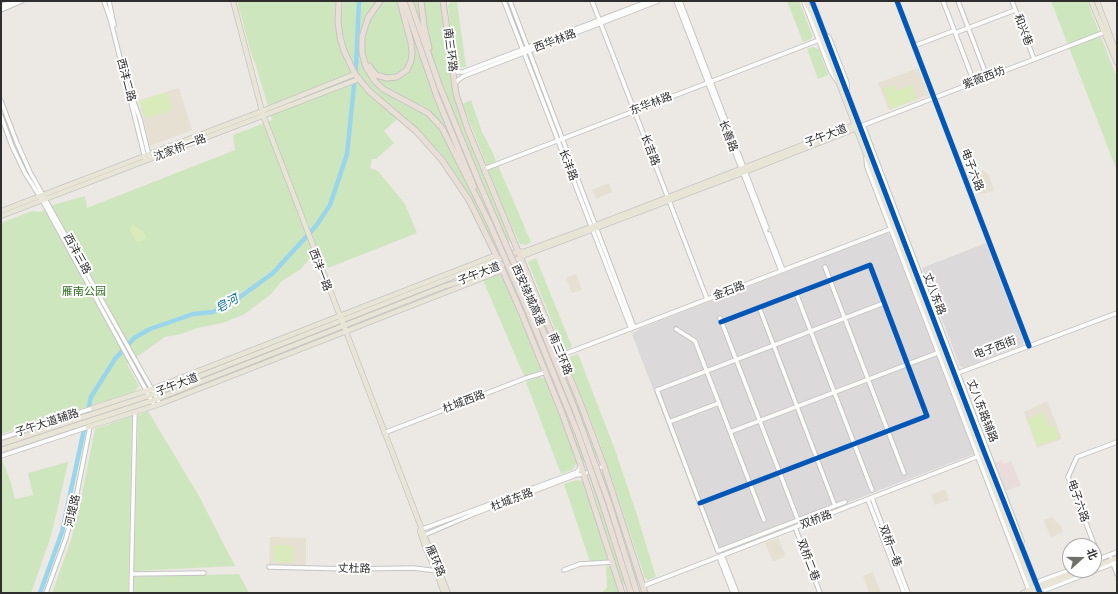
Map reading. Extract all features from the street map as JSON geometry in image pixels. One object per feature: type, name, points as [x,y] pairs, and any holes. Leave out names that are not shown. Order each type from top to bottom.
[{"type":"highway","name":"南三环路","points":[[339,1],[338,22],[340,37],[355,74],[363,85],[416,131],[442,160],[469,200],[497,257],[546,372],[584,474],[622,592]]},
{"type":"highway","points":[[380,1],[368,18],[362,37],[362,53],[366,67],[374,80],[383,89],[428,113],[442,128],[489,222]]},
{"type":"highway","points":[[384,1],[370,21],[366,31],[364,48],[366,60],[372,71],[376,75],[387,78],[397,77],[407,70],[411,61],[411,43],[400,1]]},
{"type":"highway","name":"西安绕城高速","points":[[404,1],[437,97],[528,311],[578,434],[603,505],[631,593]]},
{"type":"highway","name":"西安绕城高速","points":[[410,1],[440,87],[573,405],[609,503],[637,593]]},
{"type":"highway","points":[[421,1],[424,26],[440,87]]},
{"type":"highway","name":"南三环路","points":[[443,1],[455,86],[468,130],[519,251],[520,258],[562,355],[604,466],[645,593]]},
{"type":"main road","name":"西沣一路","points":[[232,1],[262,113],[421,530]]},
{"type":"main road","name":"丈八东路","points":[[805,1],[812,13],[847,92],[894,228],[940,352],[953,375]]},
{"type":"main road","name":"丈八东路","points":[[813,1],[823,39],[838,84],[858,126],[866,157],[953,375],[1036,590]]},
{"type":"main road","points":[[1090,1],[1117,54]]},
{"type":"main road","points":[[1097,1],[1105,31],[1117,63]]},
{"type":"main road","name":"沈家桥一路","points":[[1,211],[148,160],[355,74]]},
{"type":"main road","name":"沈家桥一路","points":[[1,216],[42,197],[147,154],[359,79]]},
{"type":"main road","name":"子午大道","points":[[1,450],[90,421],[156,402],[199,382],[502,268],[524,255],[594,227],[858,126]]},
{"type":"main road","name":"子午大道","points":[[1,444],[81,418],[94,411],[343,327],[497,257],[519,251],[523,252],[594,227]]},
{"type":"main road","points":[[150,392],[186,376],[339,316],[497,257]]},
{"type":"main road","points":[[89,427],[135,412],[156,402],[343,327]]},
{"type":"main road","points":[[186,376],[197,377],[199,382]]},
{"type":"main road","name":"丈八东路","points":[[983,455],[1014,525],[1020,547],[1024,554],[1036,590]]},
{"type":"main road","name":"雁环路","points":[[421,530],[422,536],[448,593]]},
{"type":"main road","points":[[1102,564],[1113,561],[1117,557]]},
{"type":"main road","points":[[1102,560],[1113,561]]},
{"type":"main road","name":"雁环路","points":[[437,570],[444,593]]},
{"type":"main road","points":[[1036,590],[1062,578]]},
{"type":"main road","points":[[1023,593],[1036,590],[1067,578]]},
{"type":"main road","points":[[622,592],[643,586]]},
{"type":"street","points":[[1,6],[14,1]]},
{"type":"street","points":[[1,10],[22,1]]},
{"type":"street","name":"西沣二路","points":[[104,1],[147,154]]},
{"type":"street","name":"西沣二路","points":[[109,1],[148,160]]},
{"type":"street","name":"长沣路","points":[[504,1],[560,139],[633,328]]},
{"type":"street","name":"长沣路","points":[[510,1],[529,49],[560,139]]},
{"type":"street","name":"长吉路","points":[[592,1],[707,299]]},
{"type":"street","name":"西华林路","points":[[452,65],[454,70],[462,73],[529,49],[649,1]]},
{"type":"street","name":"西华林路","points":[[600,21],[658,1]]},
{"type":"street","name":"长善路","points":[[676,1],[782,271]]},
{"type":"street","name":"长善路","points":[[680,1],[709,82]]},
{"type":"street","points":[[805,1],[823,39]]},
{"type":"street","name":"电子六路","points":[[897,1],[1029,346]]},
{"type":"street","points":[[943,1],[974,82]]},
{"type":"street","points":[[958,1],[987,77]]},
{"type":"street","name":"和兴巷","points":[[1012,1],[1034,59]]},
{"type":"street","points":[[914,46],[953,31],[955,33],[1015,10]]},
{"type":"street","name":"紫薇西坊","points":[[858,126],[1105,31]]},
{"type":"street","name":"东华林路","points":[[484,168],[823,39]]},
{"type":"street","name":"西华林路","points":[[455,86],[457,81],[462,77],[523,51]]},
{"type":"street","name":"西沣三路","points":[[1,101],[23,158],[42,197],[121,345],[156,402]]},
{"type":"street","name":"西沣三路","points":[[1,116],[20,162],[42,197],[123,337],[150,392]]},
{"type":"street","name":"丈八东路辅路","points":[[858,126],[953,375]]},
{"type":"street","name":"金石路","points":[[562,355],[894,228]]},
{"type":"street","points":[[700,503],[780,473],[927,416],[870,265],[759,307],[720,320],[760,421],[780,473],[798,520]]},
{"type":"street","points":[[825,267],[904,473]]},
{"type":"street","points":[[796,293],[872,490]]},
{"type":"street","points":[[845,502],[718,551],[656,390],[884,303]]},
{"type":"street","points":[[759,307],[835,506]]},
{"type":"street","name":"电子西街","points":[[953,375],[1117,313]]},
{"type":"street","points":[[676,329],[695,341],[764,520]]},
{"type":"street","points":[[730,432],[940,352]]},
{"type":"street","name":"杜城西路","points":[[384,433],[526,378],[546,372]]},
{"type":"street","points":[[669,422],[719,403]]},
{"type":"street","name":"子午大道辅路","points":[[1,438],[84,411],[94,411]]},
{"type":"street","points":[[131,593],[135,412]]},
{"type":"street","name":"子午大道辅路","points":[[1,456],[89,427]]},
{"type":"street","name":"河堤路","points":[[46,593],[74,508],[89,427]]},
{"type":"street","name":"电子六路","points":[[1092,538],[1068,477],[1077,457],[1117,442]]},
{"type":"street","name":"双桥路","points":[[643,586],[983,455]]},
{"type":"street","name":"杜城东路","points":[[421,530],[577,472],[581,466]]},
{"type":"street","name":"杜城东路","points":[[422,536],[476,513],[576,475],[584,474],[604,466]]},
{"type":"street","name":"双桥一巷","points":[[870,499],[904,593]]},
{"type":"street","name":"双桥一巷","points":[[870,499],[908,593]]},
{"type":"street","name":"双桥二巷","points":[[795,527],[820,593]]},
{"type":"street","points":[[1102,559],[1117,552]]},
{"type":"street","points":[[720,556],[733,593]]},
{"type":"street","points":[[720,556],[737,593]]},
{"type":"street","points":[[1062,573],[1040,581],[1036,590],[1045,590],[1113,561],[1117,574]]},
{"type":"street","points":[[564,570],[580,564],[613,562]]},
{"type":"street","name":"丈杜路","points":[[268,567],[348,569],[414,568],[437,570]]},
{"type":"street","points":[[132,574],[204,573]]},
{"type":"shaded area","points":[[918,68],[929,95],[889,110],[878,83]]},
{"type":"shaded area","points":[[179,88],[192,130],[150,146],[139,100]]},
{"type":"shaded area","points":[[983,170],[989,175],[994,190],[983,194],[974,191],[968,175]]},
{"type":"shaded area","points":[[609,183],[612,192],[596,199],[592,190]]},
{"type":"shaded area","points":[[887,233],[890,235],[974,454],[716,553],[632,334],[641,328]]},
{"type":"shaded area","points":[[986,243],[1024,342],[1022,345],[963,368],[960,366],[922,268]]},
{"type":"shaded area","points":[[576,274],[582,290],[572,293],[566,278]]},
{"type":"shaded area","points":[[1047,401],[1062,439],[1037,448],[1024,412]]},
{"type":"shaded area","points":[[1002,460],[1004,464],[1011,461],[1021,485],[1006,491],[995,463]]},
{"type":"shaded area","points":[[945,489],[949,500],[935,505],[931,495]]},
{"type":"shaded area","points":[[1053,517],[1061,526],[1063,532],[1052,537],[1050,536],[1044,520]]},
{"type":"shaded area","points":[[270,537],[306,538],[306,566],[269,565]]},
{"type":"shaded area","points":[[778,538],[785,554],[784,557],[774,561],[772,560],[765,543]]},
{"type":"shaded area","points":[[873,572],[881,593],[869,593],[863,576]]},
{"type":"green space","name":"雁南公园","points":[[237,1],[337,1],[335,22],[336,34],[348,68],[361,86],[398,118],[384,131],[394,143],[376,159],[372,159],[370,168],[378,171],[405,204],[417,233],[328,268],[319,247],[301,269],[282,281],[270,295],[243,315],[222,323],[165,337],[127,364],[139,386],[134,392],[1,434],[1,223],[32,211],[40,212],[56,204],[85,196],[87,208],[235,150],[233,135],[272,120],[251,53]]},
{"type":"green space","points":[[343,1],[439,1],[442,12],[451,78],[455,94],[513,241],[496,249],[469,195],[444,157],[411,122],[366,83],[353,65],[347,50],[341,25]]},
{"type":"green space","points":[[454,1],[457,1],[466,67],[455,67],[448,6]]},
{"type":"green space","points":[[787,1],[799,1],[812,34],[812,37],[809,40],[803,42]]},
{"type":"green space","points":[[1051,1],[1087,1],[1117,78],[1117,171]]},
{"type":"green space","points":[[813,47],[819,49],[828,75],[818,79],[807,49]]},
{"type":"green space","points":[[894,85],[897,91],[912,85],[917,99],[891,109],[883,89]]},
{"type":"green space","points":[[167,92],[172,110],[144,118],[139,101]]},
{"type":"green space","points":[[471,100],[482,132],[491,149],[531,242],[526,245],[520,244],[503,207],[465,110],[463,104]]},
{"type":"green space","points":[[133,225],[143,231],[146,238],[139,242],[135,240],[130,230],[131,226]]},
{"type":"green space","points":[[536,258],[572,347],[567,350],[563,349],[528,262]]},
{"type":"green space","points":[[521,268],[560,359],[559,362],[549,366],[545,364],[509,276],[510,273]]},
{"type":"green space","points":[[496,275],[502,275],[542,370],[524,376],[483,280]]},
{"type":"green space","points":[[578,354],[614,447],[637,515],[656,577],[648,580],[645,578],[599,441],[567,361],[570,357]]},
{"type":"green space","points":[[565,370],[598,456],[584,462],[582,461],[551,377],[551,375]]},
{"type":"green space","points":[[540,377],[546,379],[577,463],[573,469],[561,474],[526,382]]},
{"type":"green space","points":[[148,411],[199,496],[235,566],[134,571],[138,415]]},
{"type":"green space","points":[[1043,412],[1049,427],[1054,425],[1059,438],[1037,446],[1027,419]]},
{"type":"green space","points":[[132,416],[128,593],[52,593],[71,540],[95,429]]},
{"type":"green space","points":[[1,459],[10,480],[15,499],[33,495],[28,473],[68,462],[50,539],[31,593],[1,593]]},
{"type":"green space","points":[[601,471],[604,474],[639,579],[637,582],[625,585],[621,584],[589,477],[589,475]]},
{"type":"green space","points":[[577,480],[583,481],[610,561],[590,562],[564,484]]},
{"type":"green space","points":[[274,545],[293,545],[293,562],[274,562]]},
{"type":"green space","points":[[606,566],[611,566],[619,593],[602,593],[607,587]]},
{"type":"green space","points":[[239,574],[249,593],[134,593],[134,577]]},
{"type":"waterway","name":"皂河","points":[[40,593],[62,532],[91,397],[115,359],[134,338],[150,329],[193,314],[213,312],[236,300],[273,273],[316,226],[330,205],[347,154],[356,67],[359,1]]},
{"type":"cycle path","points":[[812,1],[985,454],[1040,593]]},
{"type":"cycle path","points":[[897,1],[1029,346]]},
{"type":"cycle path","points":[[700,503],[927,416],[870,265],[721,322]]}]
